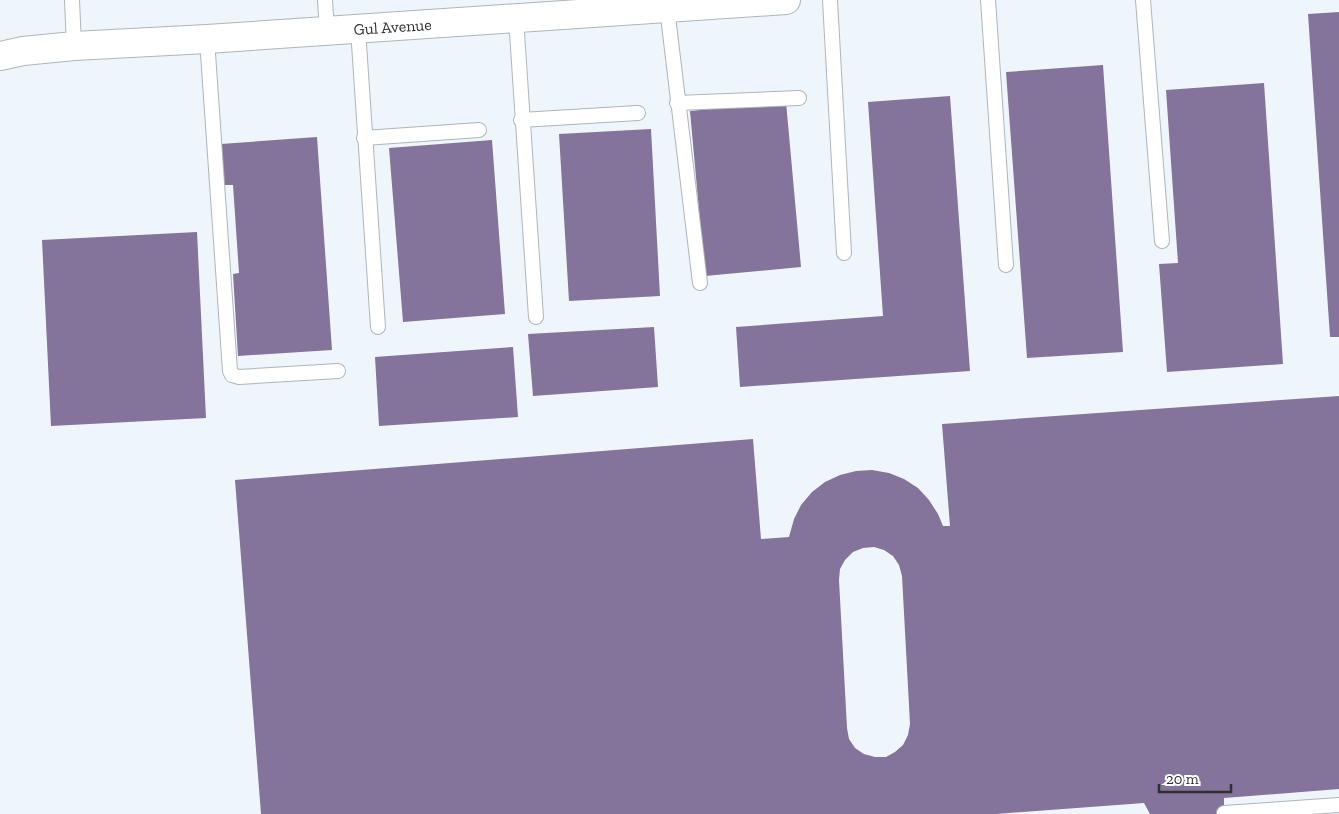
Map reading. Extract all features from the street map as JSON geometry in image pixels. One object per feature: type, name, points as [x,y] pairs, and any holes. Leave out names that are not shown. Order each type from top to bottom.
[{"type":"street","name":"Gul Avenue","points":[[0,56],[23,51],[74,46],[358,28],[585,7],[667,8],[786,0]]},
{"type":"lane","points":[[72,0],[74,46]]},
{"type":"lane","points":[[326,0],[328,30]]},
{"type":"lane","points":[[830,0],[844,253]]},
{"type":"lane","points":[[988,0],[1006,265]]},
{"type":"lane","points":[[1143,0],[1162,241]]},
{"type":"lane","points":[[667,8],[700,283]]},
{"type":"lane","points":[[523,12],[521,120],[536,317]]},
{"type":"lane","points":[[358,28],[378,327]]},
{"type":"lane","points":[[207,39],[230,372],[232,375],[240,378],[338,371]]},
{"type":"lane","points":[[678,103],[798,98]]},
{"type":"lane","points":[[521,120],[638,113]]},
{"type":"lane","points":[[364,138],[479,130]]},
{"type":"lane","points":[[1224,813],[1339,805]]},
{"type":"building","points":[[1339,12],[1339,337],[1330,337],[1308,14]]},
{"type":"building","points":[[1103,65],[1123,352],[1027,358],[1006,72]]},
{"type":"building","points":[[1264,83],[1283,364],[1167,372],[1159,264],[1178,263],[1166,90]]},
{"type":"building","points":[[950,96],[970,371],[740,387],[736,327],[883,316],[868,102]]},
{"type":"building","points":[[786,102],[801,267],[705,276],[690,111]]},
{"type":"building","points":[[651,129],[660,296],[569,301],[559,134]]},
{"type":"building","points":[[317,137],[332,350],[238,356],[233,274],[239,273],[233,185],[224,185],[221,144]]},
{"type":"building","points":[[492,140],[505,314],[403,322],[389,148]]},
{"type":"building","points":[[197,232],[206,418],[51,426],[42,240]]},
{"type":"building","points":[[654,327],[658,387],[533,396],[528,334]]},
{"type":"building","points":[[513,347],[518,417],[379,426],[375,357]]},
{"type":"building","points":[[1339,396],[1339,789],[1224,798],[1224,814],[1150,814],[1144,803],[996,814],[261,814],[235,480],[753,439],[761,539],[789,537],[794,519],[801,505],[812,492],[825,482],[840,475],[856,471],[872,470],[889,473],[904,479],[918,488],[929,500],[943,526],[950,526],[942,424]],"holes":[[[874,547],[884,550],[893,556],[899,565],[902,576],[910,724],[908,735],[903,745],[886,757],[875,757],[864,754],[855,748],[849,739],[839,580],[840,569],[853,552],[863,548]]]}]
